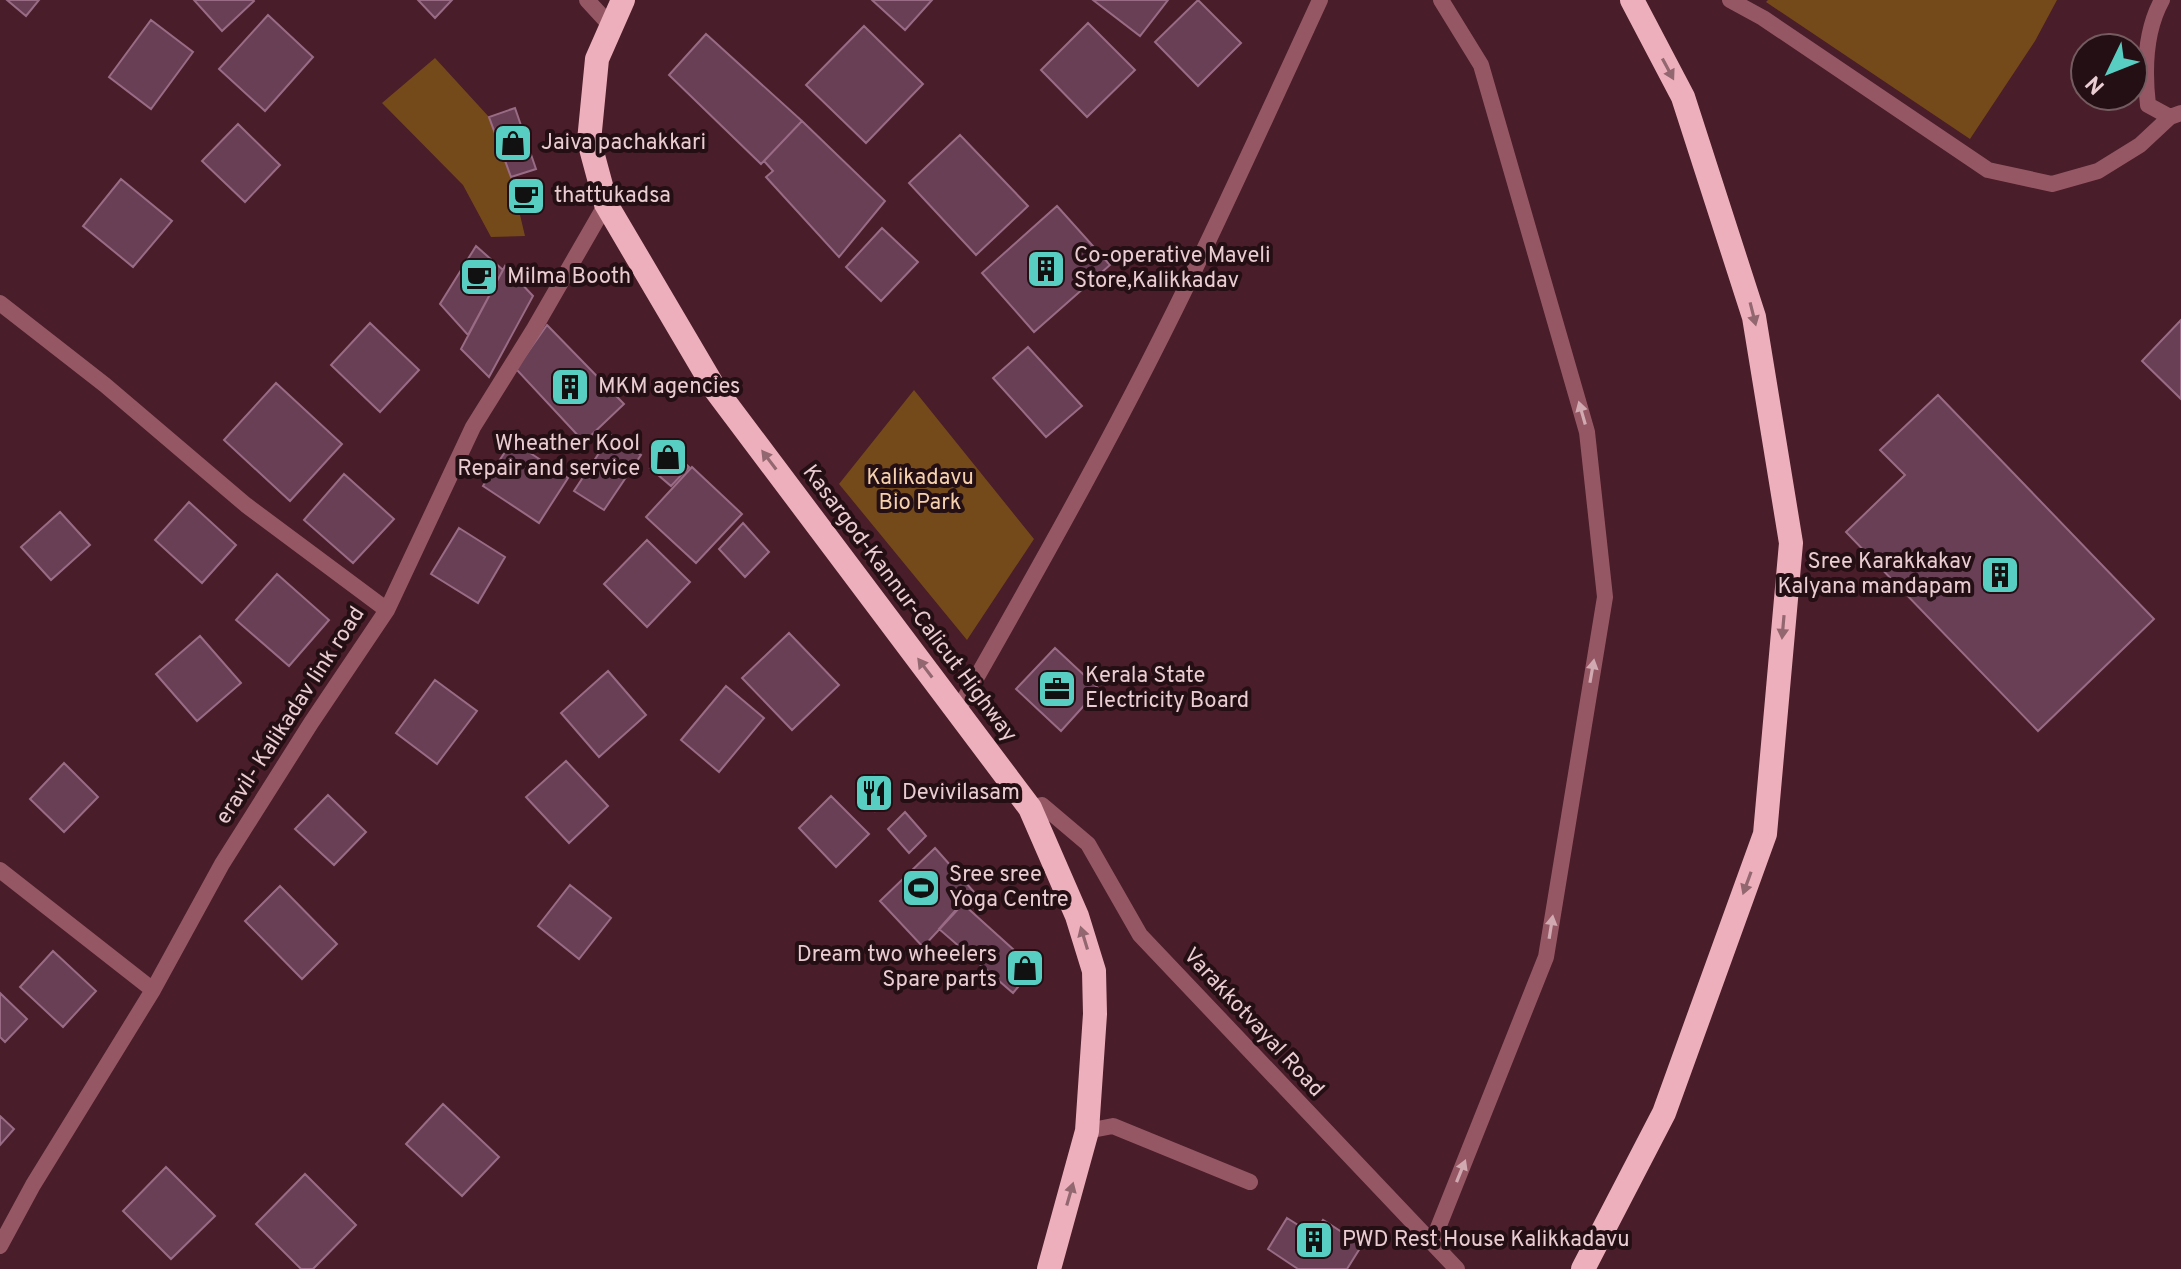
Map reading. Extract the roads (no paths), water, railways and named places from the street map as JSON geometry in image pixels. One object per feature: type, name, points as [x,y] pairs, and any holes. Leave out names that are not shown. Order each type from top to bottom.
[{"type":"highway","name":"Kasargod-Kannur-Calicut Highway","points":[[623,0],[597,59],[589,141],[606,204],[715,389],[1030,808],[1077,916],[1094,971],[1095,1014],[1087,1131],[1049,1269]]},
{"type":"highway","points":[[1583,1269],[1664,1113],[1765,834],[1791,543],[1754,317],[1683,97],[1632,0]]},
{"type":"street","points":[[587,0],[610,25]]},
{"type":"street","points":[[958,710],[1032,581],[1133,390],[1201,256],[1320,0]]},
{"type":"street","points":[[1432,1243],[1546,957],[1605,597],[1587,432],[1481,65],[1441,0]]},
{"type":"street","points":[[1730,0],[1763,18],[1988,170],[2052,184],[2098,171],[2140,145],[2176,115]]},
{"type":"street","points":[[2162,0],[2155,13],[2144,74],[2148,105],[2176,115]]},
{"type":"street","name":"eravil- Kalikadav link road","points":[[0,1246],[33,1185],[153,990],[222,864],[387,610],[473,427],[606,204]]},
{"type":"street","points":[[0,303],[105,385],[246,505],[387,610]]},
{"type":"street","name":"Varakkotvayal Road","points":[[1030,808],[1042,805],[1088,844],[1140,935],[1457,1269]]},
{"type":"street","points":[[0,870],[153,990]]},
{"type":"street","points":[[1087,1131],[1113,1126],[1250,1182]]},
{"type":"place","name":"Jaiva pachakkari","points":[[513,143]]},
{"type":"place","name":"thattukadsa","points":[[526,196]]},
{"type":"place","name":"Co-operative Maveli Store,Kalikkadav","points":[[1046,269]]},
{"type":"place","name":"Milma Booth","points":[[479,277]]},
{"type":"place","name":"MKM agencies","points":[[570,387]]},
{"type":"place","name":"Wheather Kool Repair and service","points":[[668,457]]},
{"type":"place","name":"Sree Karakkakav Kalyana mandapam","points":[[2000,575]]},
{"type":"place","name":"Kerala State Electricity Board","points":[[1057,689]]},
{"type":"place","name":"Devivilasam","points":[[874,793]]},
{"type":"place","name":"Sree sree Yoga Centre","points":[[921,888]]},
{"type":"place","name":"Dream two wheelers Spare parts","points":[[1025,968]]},
{"type":"place","name":"PWD Rest House Kalikkadavu","points":[[1314,1240]]},
{"type":"park label","name":"Kalikadavu Bio Park","points":[[920,490]]}]
